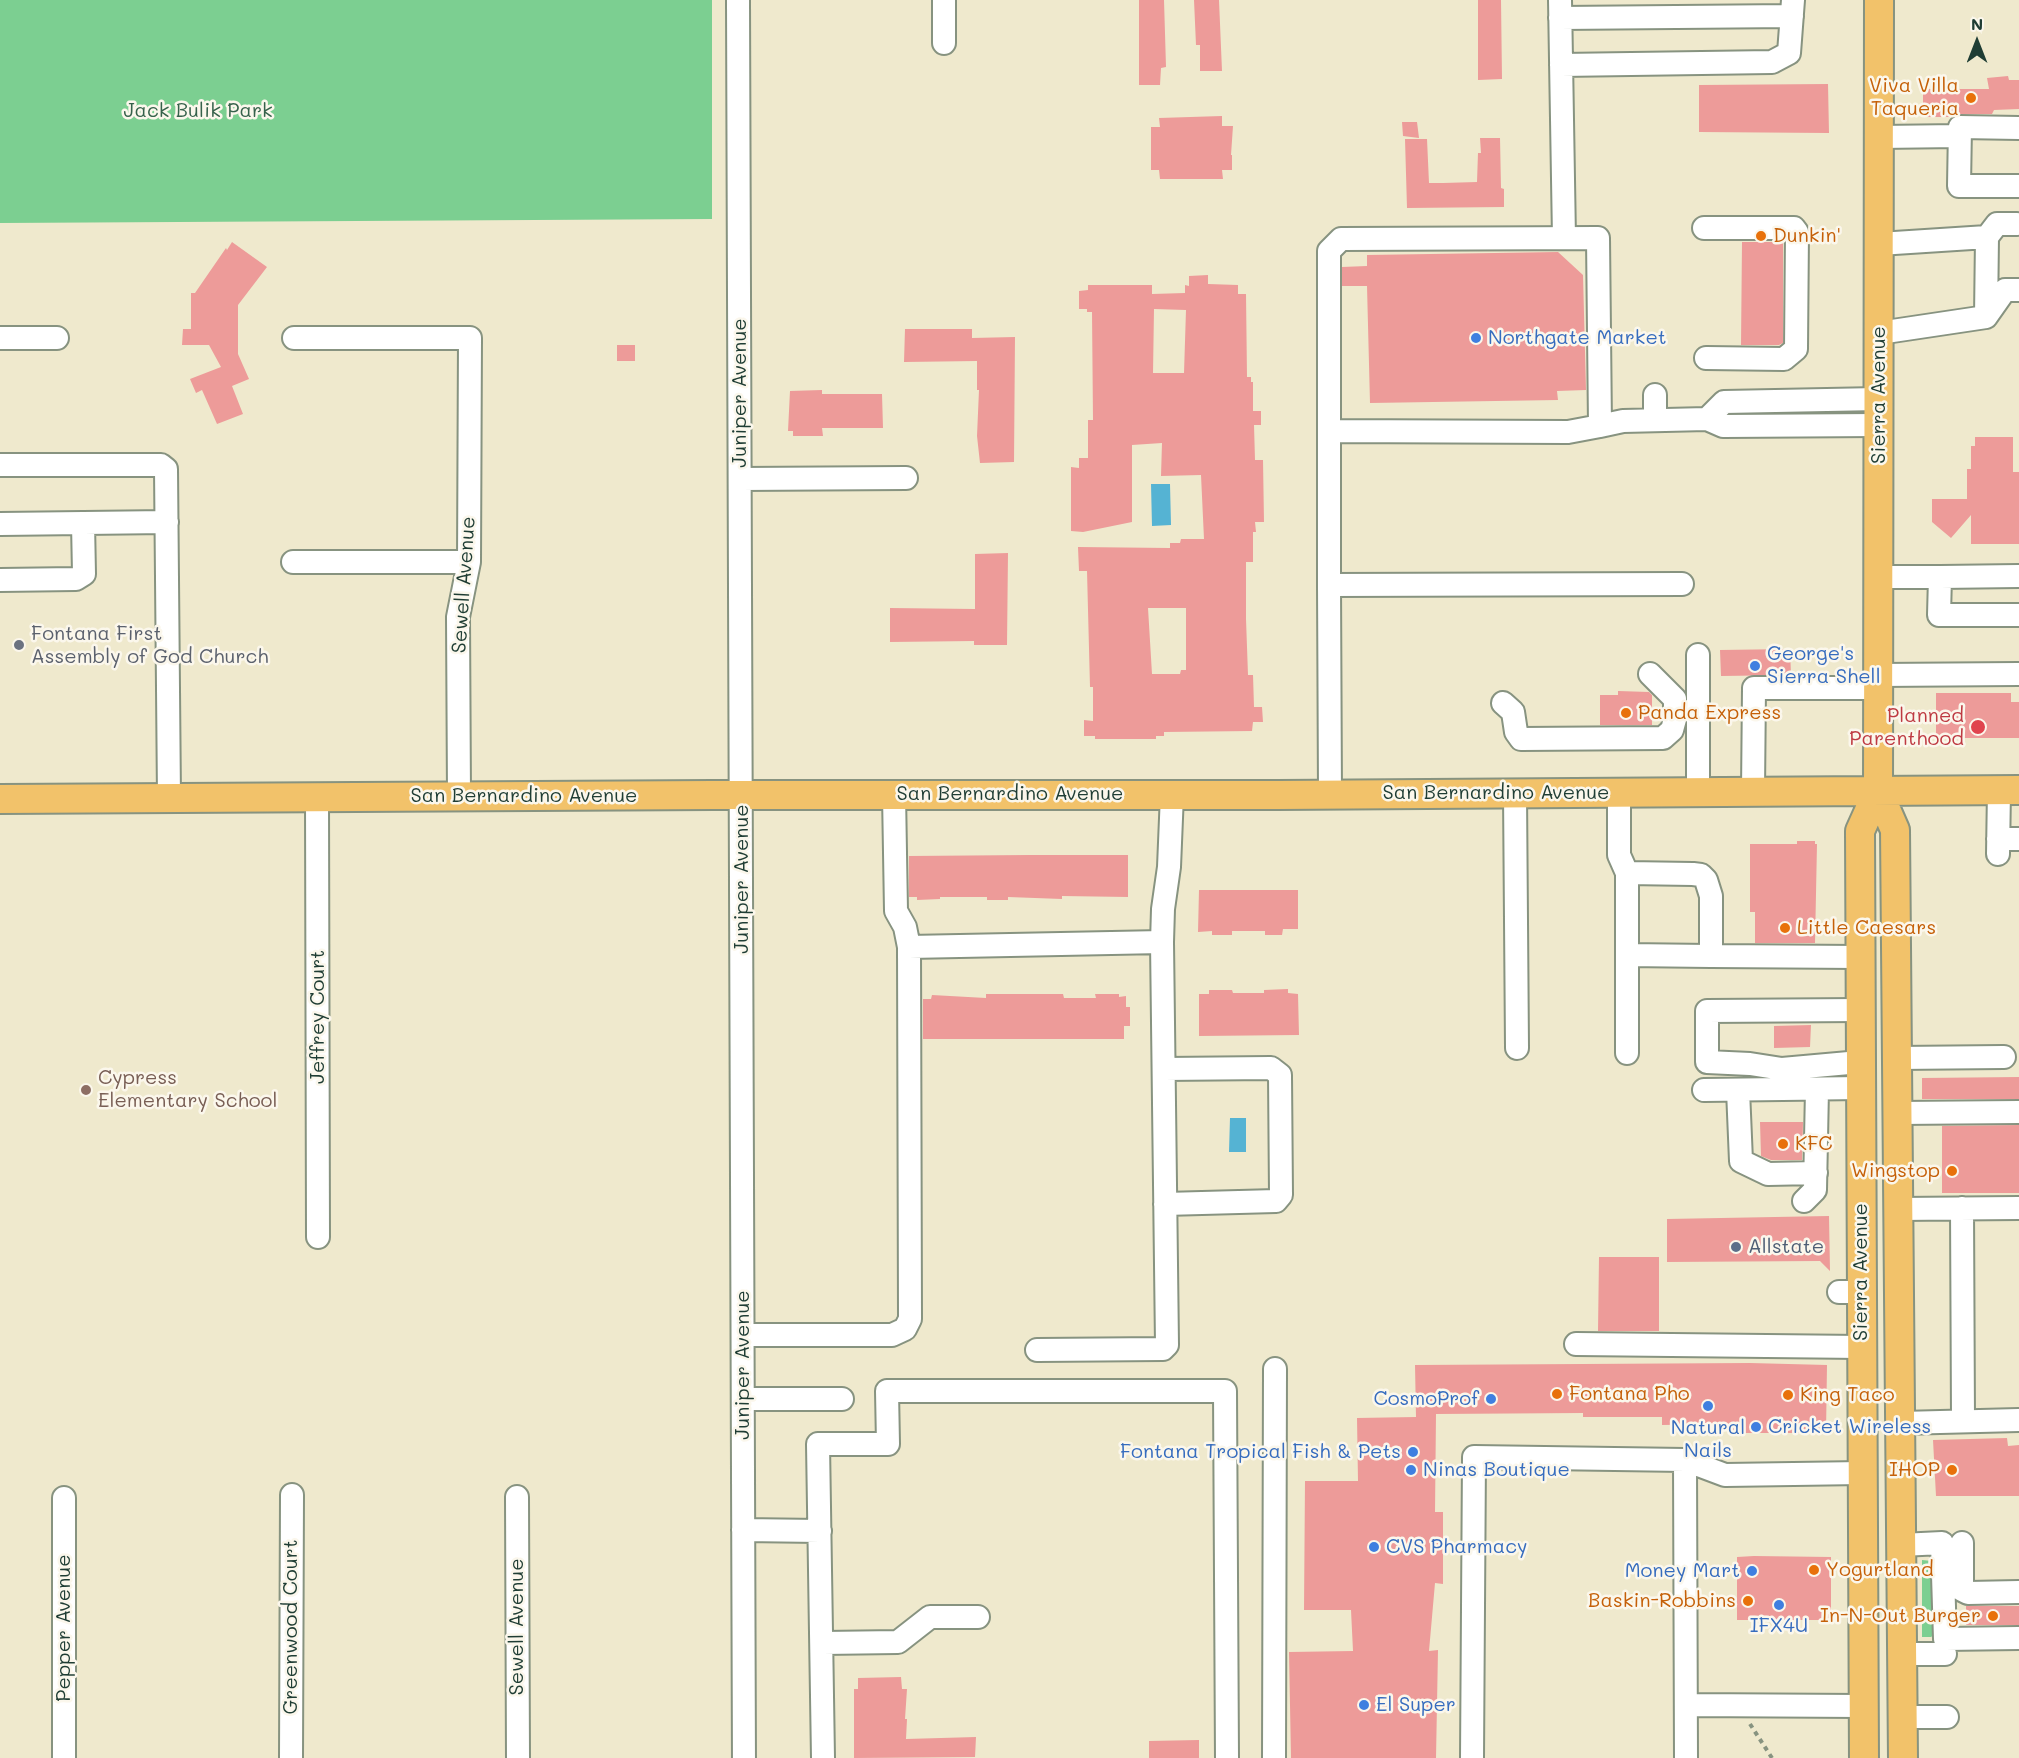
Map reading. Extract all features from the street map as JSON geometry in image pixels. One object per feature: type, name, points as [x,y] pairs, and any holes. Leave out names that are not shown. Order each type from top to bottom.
[{"type":"main road","name":"Sierra Avenue","points":[[1879,0],[1878,791],[1895,830],[1902,1758]]},
{"type":"main road","name":"San Bernardino Avenue","points":[[0,799],[2009,790]]},
{"type":"main road","name":"Sierra Avenue","points":[[1864,1758],[1862,1347],[1850,1292],[1861,1223],[1860,831],[1878,791]]},
{"type":"main road","points":[[1861,1223],[1878,1276],[1881,1418],[1885,1423],[1901,1423]]},
{"type":"street","name":"Juniper Avenue","points":[[738,0],[744,1758]]},
{"type":"street","points":[[944,0],[944,43]]},
{"type":"street","points":[[1561,65],[1772,62],[1790,53],[1792,8],[1560,9],[1564,238]]},
{"type":"street","points":[[2019,128],[1960,127],[1959,136],[1959,186],[2019,186]]},
{"type":"street","points":[[1879,137],[1959,136]]},
{"type":"street","points":[[1986,317],[1987,237],[1997,224],[2017,224]]},
{"type":"street","points":[[1704,228],[1794,228],[1797,232],[1796,349],[1784,359],[1706,358]]},
{"type":"street","points":[[1880,244],[1987,237]]},
{"type":"street","points":[[1330,794],[1329,251],[1341,239],[1598,238],[1600,426]]},
{"type":"street","points":[[1879,333],[1986,317],[2005,290],[2019,290]]},
{"type":"street","points":[[0,338],[57,338]]},
{"type":"street","name":"Sewell Avenue","points":[[294,338],[470,338],[469,562],[458,617],[459,796]]},
{"type":"street","points":[[1655,395],[1655,420]]},
{"type":"street","points":[[1329,431],[1568,432],[1623,421],[1707,419],[1724,426],[1878,412]]},
{"type":"street","points":[[0,465],[161,465],[166,469],[169,798]]},
{"type":"street","points":[[740,479],[906,478]]},
{"type":"street","points":[[0,524],[167,522]]},
{"type":"street","points":[[0,580],[76,579],[84,574],[83,523]]},
{"type":"street","points":[[293,562],[469,562]]},
{"type":"street","points":[[1878,577],[2019,576]]},
{"type":"street","points":[[1940,577],[1940,615],[2019,615]]},
{"type":"street","points":[[1329,585],[1682,584]]},
{"type":"street","points":[[1698,655],[1698,792]]},
{"type":"street","points":[[1503,703],[1513,712],[1516,732],[1521,739],[1663,738],[1672,730],[1675,719],[1675,699],[1650,674]]},
{"type":"street","points":[[1753,791],[1754,688],[2019,674]]},
{"type":"street","points":[[2005,844],[2009,790]]},
{"type":"street","points":[[1515,793],[1517,1048]]},
{"type":"street","points":[[1619,793],[1619,855],[1627,873],[1628,1053]]},
{"type":"street","points":[[743,1335],[892,1335],[905,1329],[910,1319],[909,947],[905,927],[896,911],[894,794]]},
{"type":"street","points":[[1037,1350],[1163,1349],[1167,1345],[1162,942],[1163,909],[1169,867],[1172,794]]},
{"type":"street","name":"Jeffrey Court","points":[[317,797],[318,1237]]},
{"type":"street","points":[[1627,873],[1701,875],[1706,880],[1711,896],[1712,956]]},
{"type":"street","points":[[909,947],[1162,942]]},
{"type":"street","points":[[1627,955],[1860,957]]},
{"type":"street","points":[[1860,1010],[1707,1011],[1707,1062],[1861,1075]]},
{"type":"street","points":[[1898,1058],[2004,1058]]},
{"type":"street","points":[[1164,1069],[1271,1068],[1280,1075],[1281,1097],[1281,1195],[1276,1201],[1165,1204]]},
{"type":"street","points":[[1704,1090],[1817,1089],[1861,1075]]},
{"type":"street","points":[[1804,1201],[1815,1190],[1817,1089]]},
{"type":"street","points":[[1738,1090],[1741,1161],[1768,1174],[1816,1173]]},
{"type":"street","points":[[1898,1113],[2019,1112]]},
{"type":"street","points":[[1962,1208],[1963,1420]]},
{"type":"street","points":[[1898,1209],[2019,1208]]},
{"type":"street","points":[[1576,1344],[1862,1347]]},
{"type":"street","points":[[1274,1758],[1275,1369]]},
{"type":"street","points":[[823,1758],[818,1444],[888,1444],[887,1391],[1225,1391],[1227,1758]]},
{"type":"street","points":[[743,1399],[842,1399]]},
{"type":"street","points":[[1901,1423],[2019,1420]]},
{"type":"street","points":[[1472,1758],[1474,1456],[1685,1460],[1725,1475],[1862,1473]]},
{"type":"street","points":[[1685,1460],[1686,1758]]},
{"type":"street","name":"Greenwood Court","points":[[291,1758],[292,1495]]},
{"type":"street","name":"Sewell Avenue","points":[[517,1497],[518,1758]]},
{"type":"street","name":"Pepper Avenue","points":[[64,1498],[64,1758]]},
{"type":"street","points":[[743,1530],[820,1530]]},
{"type":"street","points":[[1901,1545],[1952,1543]]},
{"type":"street","points":[[1952,1543],[1962,1590],[1968,1593],[2019,1592]]},
{"type":"street","points":[[1952,1543],[1945,1639],[2019,1638]]},
{"type":"street","points":[[822,1643],[898,1642],[930,1617],[978,1617]]},
{"type":"street","points":[[1902,1654],[1945,1654]]},
{"type":"street","points":[[1686,1705],[1863,1706]]},
{"type":"street","points":[[1902,1717],[1947,1717]]},
{"type":"path","points":[[1750,1724],[1772,1758]]},
{"type":"green space","name":"Jack Bulik Park","points":[[0,0],[712,0],[712,219],[0,223]]},
{"type":"green space","points":[[1922,1560],[1932,1561],[1935,1634],[1931,1637],[1922,1637]]},
{"type":"water","points":[[1151,484],[1170,484],[1171,525],[1152,526]]},
{"type":"water","points":[[1230,1118],[1246,1118],[1246,1152],[1229,1152]]},
{"type":"building","points":[[1139,0],[1164,0],[1166,67],[1161,68],[1160,85],[1139,85]]},
{"type":"building","points":[[1194,0],[1219,0],[1222,71],[1200,71],[1200,45],[1196,45]]},
{"type":"building","points":[[1478,0],[1501,0],[1502,79],[1478,80]]},
{"type":"building","name":"Viva Villa Taqueria","points":[[2008,76],[2009,80],[2019,80],[2019,109],[1994,110],[1992,114],[1923,117],[1923,89],[1989,89],[1987,78]]},
{"type":"building","points":[[1828,84],[1829,133],[1699,132],[1699,85]]},
{"type":"building","points":[[1222,116],[1222,126],[1233,126],[1232,170],[1222,170],[1223,179],[1160,179],[1159,170],[1151,170],[1151,127],[1160,127],[1159,118]]},
{"type":"building","points":[[1402,122],[1417,122],[1419,138],[1403,136]]},
{"type":"building","points":[[1480,138],[1500,138],[1501,188],[1504,189],[1504,207],[1407,208],[1405,139],[1427,139],[1429,183],[1443,183],[1477,182],[1478,153],[1481,153]]},
{"type":"building","points":[[232,242],[267,267],[238,305],[238,354],[249,379],[232,386],[243,414],[217,424],[202,390],[196,393],[190,379],[221,367],[209,345],[182,345],[183,329],[191,329],[191,293],[195,293]]},
{"type":"building","points":[[1742,242],[1783,242],[1783,343],[1779,345],[1741,345]]},
{"type":"building","name":"Northgate Market","points":[[1558,252],[1583,275],[1586,390],[1557,391],[1558,400],[1370,403],[1367,286],[1342,286],[1342,267],[1367,266],[1367,255]]},
{"type":"building","points":[[1208,275],[1208,284],[1238,285],[1238,294],[1246,294],[1247,377],[1251,377],[1251,382],[1253,382],[1253,411],[1261,411],[1261,425],[1254,425],[1255,460],[1263,460],[1264,522],[1255,522],[1253,562],[1246,562],[1248,675],[1253,675],[1254,707],[1262,707],[1263,722],[1253,722],[1252,731],[1164,732],[1164,736],[1156,736],[1156,739],[1095,739],[1095,736],[1084,736],[1084,720],[1093,721],[1093,687],[1090,687],[1087,571],[1079,571],[1078,547],[1170,548],[1170,543],[1180,543],[1181,539],[1204,539],[1201,475],[1161,476],[1162,443],[1132,445],[1132,522],[1083,532],[1071,531],[1071,467],[1079,468],[1079,458],[1088,458],[1088,420],[1093,420],[1092,312],[1079,309],[1079,291],[1088,290],[1088,285],[1152,285],[1152,294],[1185,293],[1185,285],[1189,286],[1189,276]],"holes":[[[1154,309],[1186,310],[1184,373],[1153,373]],[[1148,608],[1186,608],[1186,670],[1181,670],[1180,674],[1152,674]]]},
{"type":"building","points":[[905,329],[972,329],[972,338],[1015,337],[1014,462],[980,463],[977,436],[979,390],[977,390],[977,361],[904,362]]},
{"type":"building","points":[[617,345],[635,345],[635,361],[617,361]]},
{"type":"building","points":[[822,390],[822,394],[882,394],[883,428],[822,428],[823,436],[793,436],[793,431],[788,431],[790,391]]},
{"type":"building","points":[[1975,437],[2013,437],[2013,472],[2019,472],[2019,544],[1971,544],[1971,515],[1951,538],[1932,522],[1932,499],[1967,499],[1967,469],[1971,469],[1971,446],[1975,446]]},
{"type":"building","points":[[1008,553],[1007,645],[974,645],[974,641],[890,642],[890,608],[975,609],[975,554]]},
{"type":"building","name":"George's Sierra Shell","points":[[1790,649],[1791,675],[1721,676],[1720,650]]},
{"type":"building","name":"Panda Express","points":[[1618,691],[1649,692],[1652,695],[1652,725],[1600,725],[1600,695],[1618,695]]},
{"type":"building","name":"Planned Parenthood","points":[[1936,693],[2011,693],[2011,702],[2019,702],[2019,738],[1936,738]]},
{"type":"building","points":[[1797,841],[1815,841],[1817,844],[1815,943],[1755,943],[1755,912],[1750,912],[1750,844],[1797,844]]},
{"type":"building","points":[[1128,855],[1128,897],[1062,896],[1062,899],[1008,897],[1008,900],[987,900],[987,897],[940,897],[940,899],[917,900],[917,897],[909,897],[909,856]]},
{"type":"building","points":[[1199,890],[1298,890],[1298,929],[1283,929],[1282,935],[1265,935],[1265,931],[1232,931],[1232,935],[1212,935],[1212,931],[1198,932]]},
{"type":"building","points":[[1288,989],[1288,993],[1298,994],[1299,1035],[1199,1036],[1199,994],[1209,994],[1209,990],[1264,993],[1264,990]]},
{"type":"building","points":[[986,994],[1063,994],[1064,998],[1096,998],[1095,994],[1119,994],[1119,997],[1126,996],[1126,1007],[1130,1007],[1130,1026],[1124,1026],[1124,1039],[923,1039],[923,999],[931,999],[932,995],[986,998]]},
{"type":"building","points":[[1811,1025],[1810,1047],[1774,1048],[1774,1026]]},
{"type":"building","points":[[2019,1077],[2019,1099],[1922,1099],[1922,1078]]},
{"type":"building","name":"KFC","points":[[1760,1122],[1803,1122],[1802,1160],[1771,1160],[1761,1156]]},
{"type":"building","points":[[2019,1125],[2019,1193],[1942,1193],[1942,1126]]},
{"type":"building","points":[[1829,1216],[1830,1271],[1820,1261],[1667,1262],[1667,1219]]},
{"type":"building","points":[[1599,1257],[1659,1257],[1659,1331],[1598,1331]]},
{"type":"building","points":[[1750,1363],[1827,1365],[1826,1433],[1727,1433],[1727,1424],[1662,1425],[1662,1417],[1583,1417],[1583,1413],[1436,1414],[1435,1512],[1443,1512],[1443,1584],[1435,1583],[1429,1651],[1438,1650],[1436,1758],[1291,1758],[1289,1652],[1353,1651],[1351,1610],[1304,1610],[1305,1481],[1358,1481],[1357,1418],[1416,1417],[1415,1365]]},
{"type":"building","points":[[2007,1438],[2008,1446],[2019,1445],[2019,1496],[1936,1496],[1933,1440]]},
{"type":"building","points":[[1737,1557],[1831,1557],[1831,1620],[1737,1620]]},
{"type":"building","points":[[1966,1606],[2019,1606],[2019,1625],[1966,1625]]},
{"type":"building","points":[[901,1677],[902,1689],[907,1689],[906,1739],[976,1737],[975,1757],[854,1758],[854,1689],[858,1689],[858,1678]]},
{"type":"building","points":[[1199,1740],[1199,1758],[1149,1758],[1149,1741]]},
{"type":"place","name":"Viva Villa Taqueria","points":[[1971,98]]},
{"type":"place","name":"Dunkin'","points":[[1761,236]]},
{"type":"place","name":"Northgate Market","points":[[1476,338]]},
{"type":"place","name":"Fontana First Assembly of God Church","points":[[19,645]]},
{"type":"place","name":"George's Sierra Shell","points":[[1755,666]]},
{"type":"place","name":"Panda Express","points":[[1626,713]]},
{"type":"place","name":"Planned Parenthood","points":[[1978,727]]},
{"type":"place","name":"Little Caesars","points":[[1785,928]]},
{"type":"place","name":"Cypress Elementary School","points":[[86,1090]]},
{"type":"place","name":"KFC","points":[[1783,1144]]},
{"type":"place","name":"Wingstop","points":[[1952,1171]]},
{"type":"place","name":"Allstate","points":[[1736,1247]]},
{"type":"place","name":"Fontana Pho","points":[[1557,1394]]},
{"type":"place","name":"King Taco","points":[[1788,1395]]},
{"type":"place","name":"CosmoProf","points":[[1491,1399]]},
{"type":"place","name":"Natural Nails","points":[[1708,1406]]},
{"type":"place","name":"Cricket Wireless","points":[[1756,1427]]},
{"type":"place","name":"Fontana Tropical Fish & Pets","points":[[1413,1452]]},
{"type":"place","name":"Ninas Boutique","points":[[1411,1470]]},
{"type":"place","name":"IHOP","points":[[1952,1470]]},
{"type":"place","name":"CVS Pharmacy","points":[[1374,1547]]},
{"type":"place","name":"Yogurtland","points":[[1814,1570]]},
{"type":"place","name":"Money Mart","points":[[1752,1571]]},
{"type":"place","name":"Baskin-Robbins","points":[[1748,1601]]},
{"type":"place","name":"IFX4U","points":[[1779,1605]]},
{"type":"place","name":"In-N-Out Burger","points":[[1993,1616]]},
{"type":"place","name":"El Super","points":[[1364,1705]]}]
